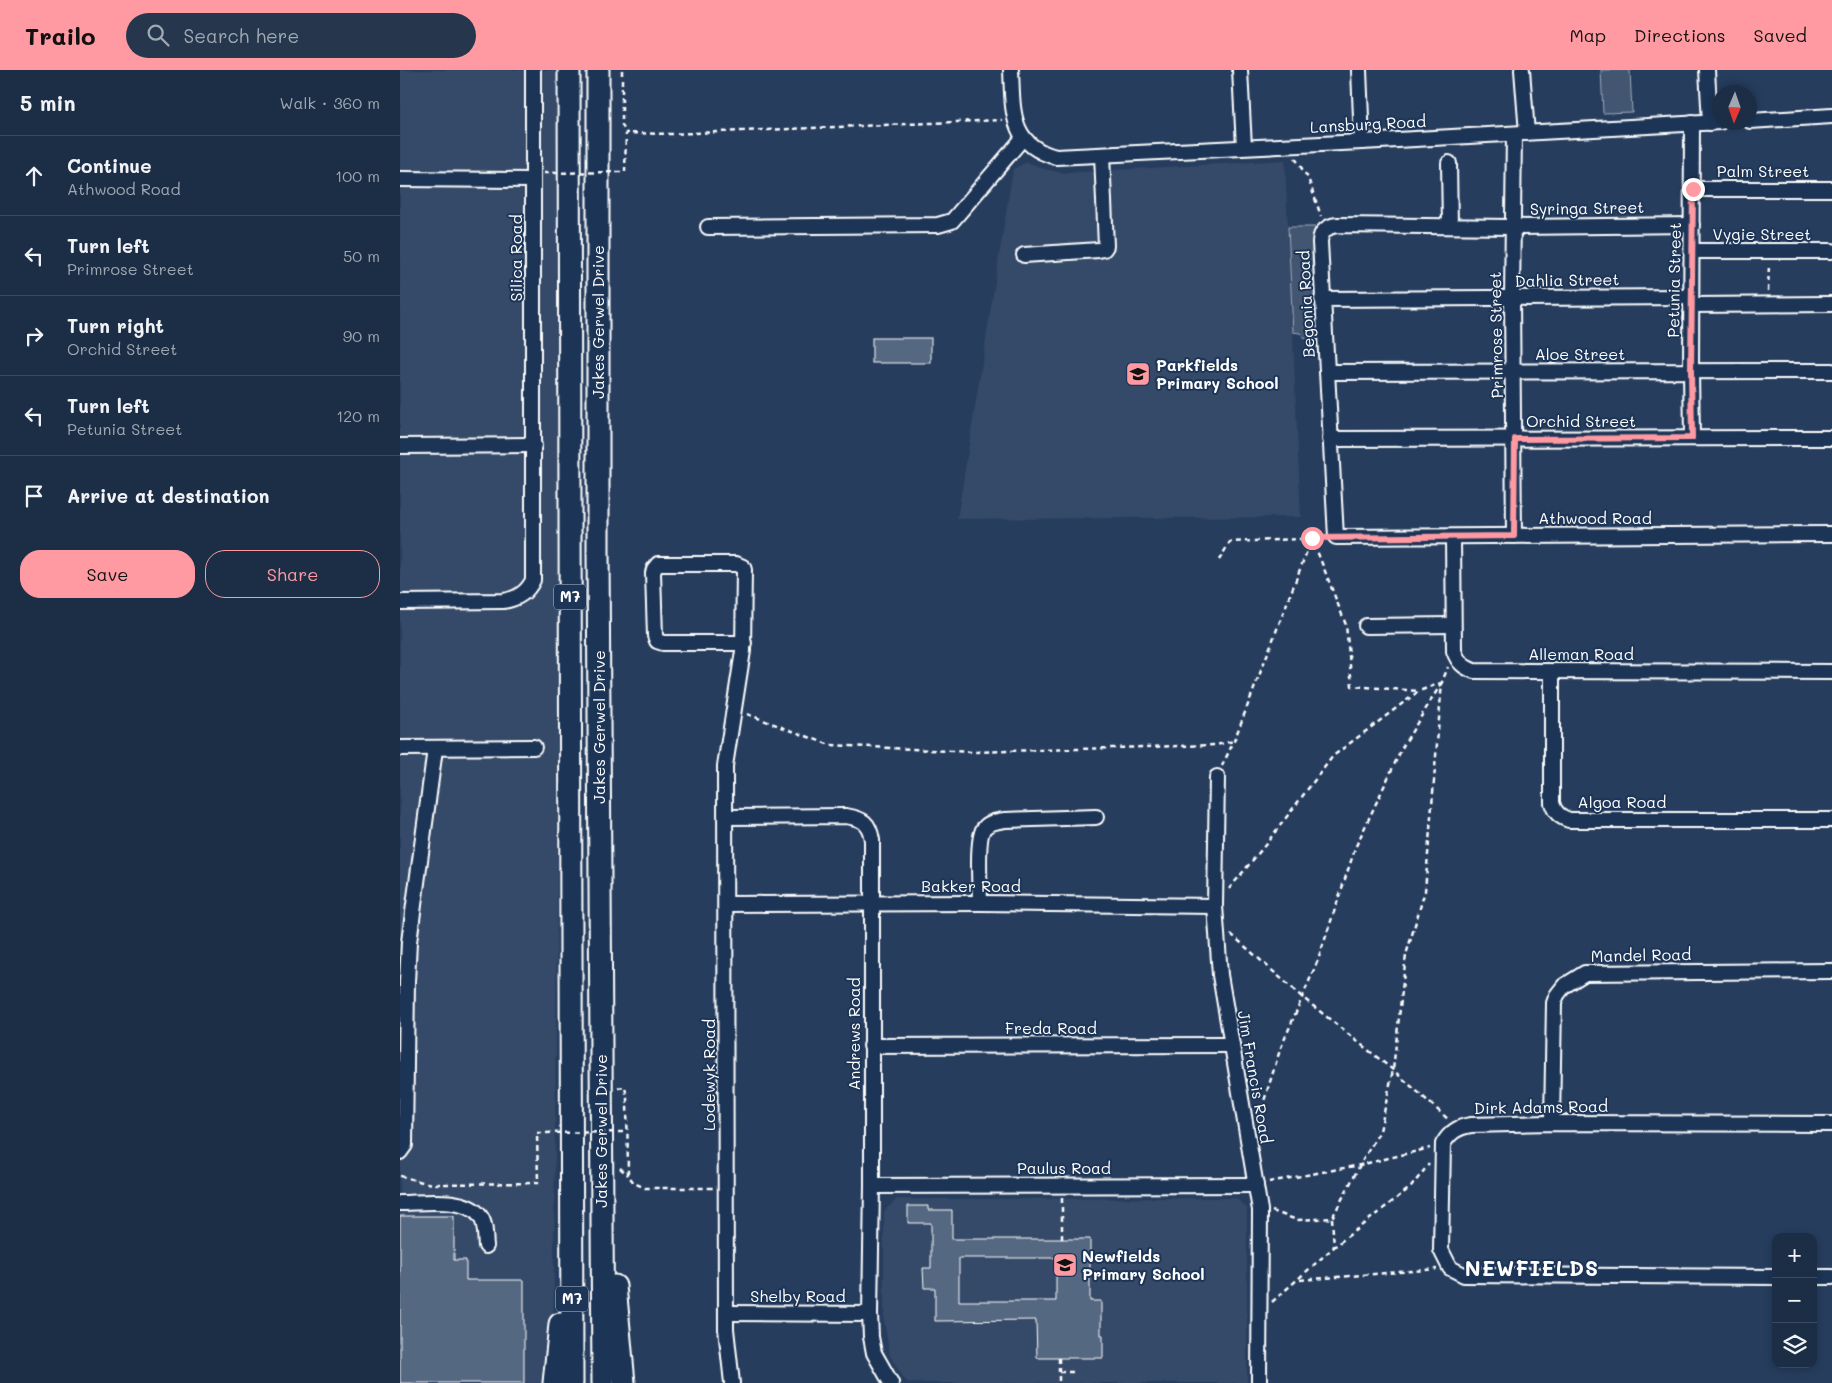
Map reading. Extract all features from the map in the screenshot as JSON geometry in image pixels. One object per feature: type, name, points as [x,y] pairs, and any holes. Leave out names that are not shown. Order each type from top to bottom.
[{"type":"highway","name":"Jakes Gerwel Drive","points":[[569,70],[572,1383]]},
{"type":"highway","name":"Jakes Gerwel Drive","points":[[598,70],[598,540],[603,1383]]},
{"type":"highway","points":[[601,1146],[624,1383]]},
{"type":"highway","points":[[554,1383],[571,1216]]},
{"type":"street","name":"Silica Road","points":[[400,602],[503,601],[519,596],[530,587],[534,571],[538,176],[533,70]]},
{"type":"street","points":[[708,227],[938,226],[947,224],[952,221],[1024,138],[1015,123],[1011,70]]},
{"type":"street","points":[[1240,70],[1244,147]]},
{"type":"street","points":[[1359,70],[1362,142]]},
{"type":"street","name":"Primrose Street","points":[[1514,536],[1515,439],[1512,227],[1520,134],[1522,70]]},
{"type":"street","points":[[1707,70],[1712,102]]},
{"type":"street","points":[[1757,120],[1832,116]]},
{"type":"street","name":"Lansburg Road","points":[[1024,138],[1035,149],[1056,157],[1520,134],[1712,122]]},
{"type":"street","name":"Petunia Street","points":[[1692,123],[1692,438]]},
{"type":"street","points":[[1024,255],[1104,249],[1106,246],[1102,155]]},
{"type":"street","points":[[1450,162],[1450,226]]},
{"type":"street","points":[[400,179],[538,176]]},
{"type":"street","name":"Palm Street","points":[[1693,189],[1832,189]]},
{"type":"street","name":"Begonia Road","points":[[1336,537],[1320,238],[1325,230],[1338,225],[1512,227]]},
{"type":"street","name":"Syringa Street","points":[[1512,227],[1692,225]]},
{"type":"street","name":"Vygie Street","points":[[1692,251],[1832,251]]},
{"type":"street","name":"Dahlia Street","points":[[1322,299],[1512,298],[1691,301],[1768,305],[1832,304]]},
{"type":"street","name":"Aloe Street","points":[[1327,372],[1832,371]]},
{"type":"street","name":"Orchid Street","points":[[1330,439],[1832,438]]},
{"type":"street","points":[[400,446],[534,445]]},
{"type":"street","name":"Athwood Road","points":[[1336,537],[1832,534]]},
{"type":"street","points":[[1453,536],[1454,651]]},
{"type":"street","name":"Lodewyk Road","points":[[732,1383],[727,1351],[726,1313],[725,766],[744,643],[744,570],[743,567],[736,564],[658,564],[656,566],[653,573],[655,636],[657,641],[663,643],[744,643]]},
{"type":"street","points":[[1366,626],[1453,625]]},
{"type":"street","name":"Alleman Road","points":[[1454,651],[1463,666],[1474,671],[1832,672]]},
{"type":"street","name":"Algoa Road","points":[[1552,672],[1552,803],[1557,814],[1562,818],[1570,820],[1832,820]]},
{"type":"street","points":[[400,748],[534,747]]},
{"type":"street","points":[[400,1152],[404,1145],[403,982],[435,749]]},
{"type":"street","name":"Jim Francis Road","points":[[1217,777],[1215,906],[1220,975],[1231,1045],[1250,1140],[1260,1210],[1258,1383]]},
{"type":"street","name":"Andrews Road","points":[[726,817],[846,816],[858,818],[866,823],[871,831],[872,1186],[870,1314],[874,1353],[890,1383]]},
{"type":"street","points":[[980,903],[980,837],[986,826],[997,821],[1006,820],[1096,817]]},
{"type":"street","name":"Bakker Road","points":[[726,904],[980,903],[1215,906]]},
{"type":"street","name":"Mandel Road","points":[[1552,1123],[1553,1009],[1557,995],[1564,986],[1580,975],[1667,972],[1832,971]]},
{"type":"street","name":"Freda Road","points":[[872,1046],[1231,1045]]},
{"type":"street","name":"Dirk Adams Road","points":[[1447,1138],[1461,1127],[1471,1125],[1552,1123],[1832,1124]]},
{"type":"street","points":[[1447,1138],[1441,1250],[1450,1268],[1464,1275],[1772,1277]]},
{"type":"street","name":"Paulus Road","points":[[872,1186],[1256,1185]]},
{"type":"street","points":[[400,1203],[455,1202],[463,1204],[480,1216],[484,1225],[486,1246]]},
{"type":"street","points":[[1817,1277],[1832,1277]]},
{"type":"street","name":"Shelby Road","points":[[726,1313],[870,1314]]},
{"type":"path","points":[[538,176],[625,172],[626,133],[622,125],[622,70]]},
{"type":"path","points":[[626,133],[671,134],[968,120],[1000,120],[1015,123]]},
{"type":"path","points":[[1294,145],[1296,161],[1308,178],[1325,230]]},
{"type":"path","points":[[1768,305],[1769,251]]},
{"type":"path","points":[[1220,560],[1230,542],[1336,537]]},
{"type":"path","points":[[1312,538],[1346,625],[1352,686],[1418,691]]},
{"type":"path","points":[[1217,777],[1234,741],[1312,538]]},
{"type":"path","points":[[1250,1140],[1280,1050],[1318,960],[1356,846],[1403,746],[1442,682],[1454,651]]},
{"type":"path","points":[[1215,906],[1266,844],[1333,756],[1418,691],[1442,682]]},
{"type":"path","points":[[1334,1247],[1332,1218],[1380,1131],[1393,1070],[1406,955],[1425,891],[1442,682]]},
{"type":"path","points":[[734,709],[830,745],[972,752],[1216,745],[1234,741]]},
{"type":"path","points":[[1217,929],[1231,934],[1302,997],[1393,1070],[1450,1121],[1447,1138],[1411,1187],[1334,1247],[1299,1280],[1267,1306],[1259,1306]]},
{"type":"path","points":[[627,1098],[628,1175],[634,1183],[645,1188],[726,1188]]},
{"type":"path","points":[[400,1176],[426,1183],[439,1184],[538,1183],[537,1133],[627,1132]]},
{"type":"path","points":[[1256,1185],[1360,1165],[1447,1138]]},
{"type":"path","points":[[1062,1185],[1062,1239]]},
{"type":"path","points":[[1260,1210],[1268,1209],[1297,1220],[1332,1218]]},
{"type":"path","points":[[1299,1280],[1450,1268]]},
{"type":"path","points":[[1059,1358],[1059,1383]]},
{"type":"path","points":[[1059,1372],[1076,1372]]},
{"type":"shaded area","points":[[400,70],[564,70],[553,1383],[400,1383]]},
{"type":"shaded area","points":[[1601,70],[1630,70],[1632,112],[1603,113]]},
{"type":"shaded area","name":"Parkfields Primary School","points":[[1285,160],[1301,517],[957,519],[1013,169],[1027,162],[1063,173]]},
{"type":"shaded area","points":[[1288,227],[1315,227],[1320,341],[1308,341],[1300,333],[1293,332]]},
{"type":"shaded area","name":"Newfields Primary School","points":[[1236,1198],[1247,1208],[1247,1383],[909,1383],[905,1380],[890,1356],[884,1320],[884,1211],[897,1199]]},
{"type":"building","points":[[872,338],[931,338],[931,363],[872,363]]},
{"type":"building","points":[[908,1206],[928,1206],[928,1210],[952,1210],[952,1239],[1090,1239],[1090,1301],[1101,1301],[1103,1358],[1037,1358],[1036,1320],[935,1321],[935,1288],[924,1288],[923,1268],[931,1268],[931,1223],[908,1223]],"holes":[[[959,1258],[1056,1258],[1056,1301],[959,1301]]]},
{"type":"building","points":[[400,1216],[454,1216],[454,1260],[466,1260],[466,1280],[524,1280],[524,1383],[400,1383]]},
{"type":"place","name":"Parkfields Primary School","points":[[1138,374]]},
{"type":"place","name":"Newfields Primary School","points":[[1065,1265]]},
{"type":"district","name":"NEWFIELDS","points":[[1532,1269]]},
{"type":"route","points":[[1312,538],[1514,536],[1515,439],[1692,438],[1691,305],[1693,189]]}]
